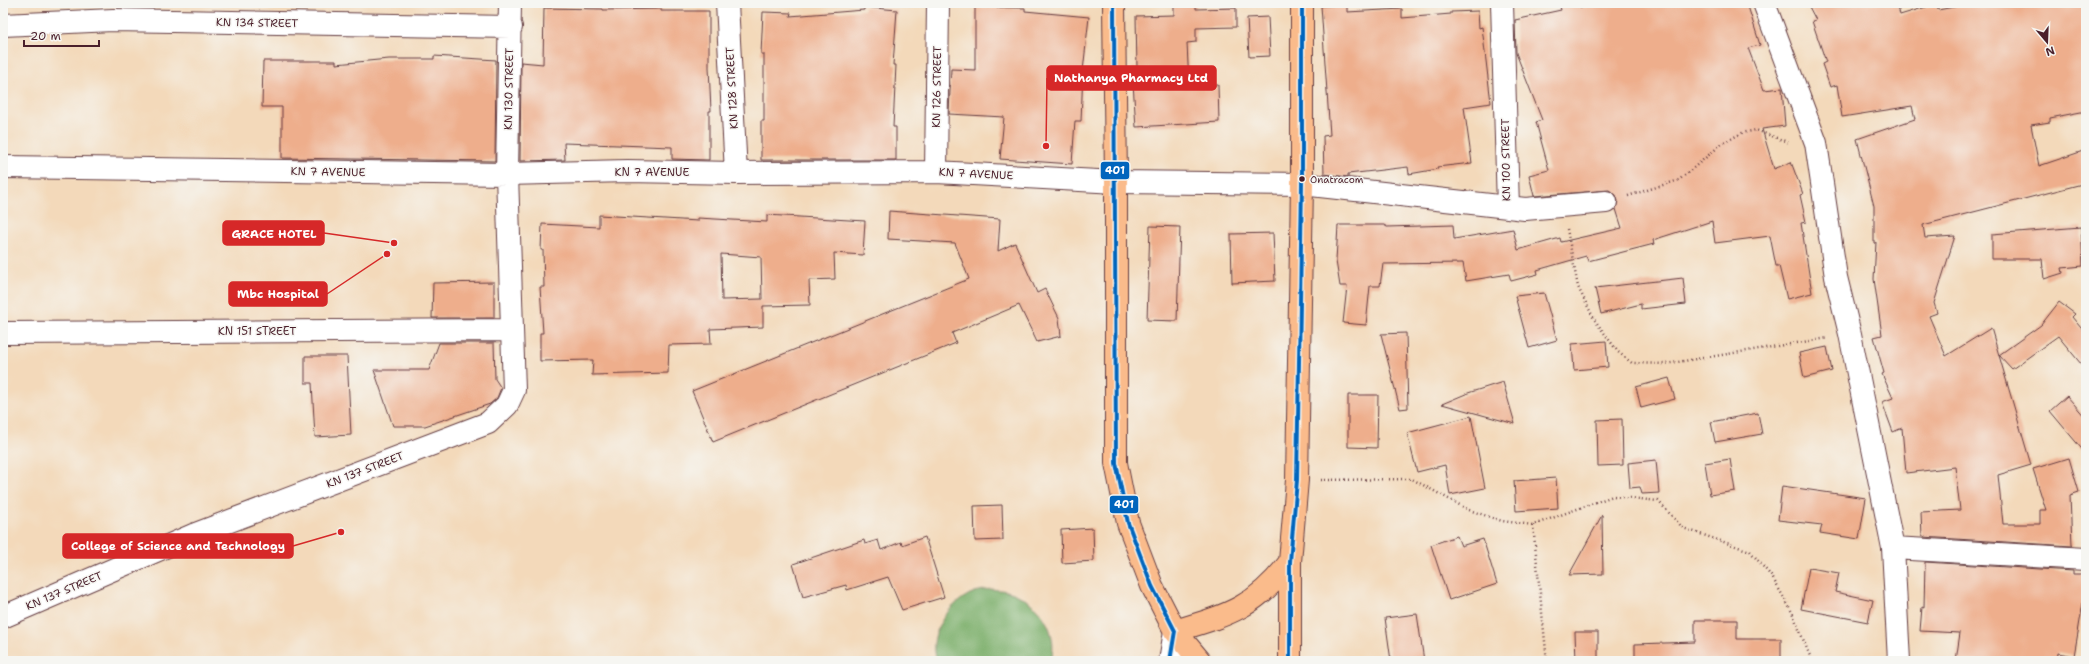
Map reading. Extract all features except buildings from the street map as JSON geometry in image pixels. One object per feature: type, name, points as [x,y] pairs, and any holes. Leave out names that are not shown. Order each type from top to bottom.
[{"type":"main road","points":[[1114,3],[1116,182],[1116,463],[1128,523],[1152,586],[1175,631],[1200,661]]},
{"type":"main road","points":[[1290,661],[1290,562],[1297,480],[1302,184],[1302,3]]},
{"type":"main road","points":[[1175,631],[1222,617],[1252,601],[1276,580],[1290,562]]},
{"type":"street","name":"KN 130 STREET","points":[[507,174],[511,27],[510,3]]},
{"type":"street","name":"KN 128 STREET","points":[[728,3],[736,173]]},
{"type":"street","name":"KN 126 STREET","points":[[936,172],[938,3]]},
{"type":"street","name":"KN 100 STREET","points":[[1302,184],[1508,207],[1502,3]]},
{"type":"street","points":[[1764,3],[1816,143],[1836,277],[1850,334],[1893,548],[1899,661]]},
{"type":"street","name":"KN 134 STREET","points":[[3,25],[113,20],[511,27]]},
{"type":"street","name":"KN 7 AVENUE","points":[[3,167],[507,174],[627,171],[736,173],[936,172],[1116,182],[1302,184]]},
{"type":"street","name":"KN 137 STREET","points":[[3,617],[193,535],[488,423],[507,405],[514,390],[507,174]]},
{"type":"street","points":[[1508,207],[1525,209],[1606,202]]},
{"type":"street","name":"KN 151 STREET","points":[[3,333],[512,330]]},
{"type":"street","points":[[1893,548],[2086,559]]},
{"type":"street","points":[[1170,661],[1175,631]]},
{"type":"path","points":[[1606,202],[1679,180],[1723,143],[1742,133],[1756,130],[1771,135]]},
{"type":"path","points":[[1565,206],[1578,287],[1594,319],[1618,352],[1632,363],[1665,364],[1850,334]]},
{"type":"path","points":[[1297,480],[1412,479],[1469,510],[1502,521],[1533,525],[1613,496],[1658,501],[1683,528],[1750,550],[1772,577],[1792,612],[1812,661]]},
{"type":"path","points":[[1533,525],[1547,661]]},
{"type":"path","points":[[1835,661],[1840,661]]},
{"type":"green space","points":[[991,589],[1013,593],[1023,598],[1039,611],[1050,629],[1053,650],[1051,661],[936,661],[934,641],[941,622],[947,613],[962,599],[970,594]]},
{"type":"transit line","name":"401","points":[[1114,3],[1116,463],[1128,523],[1152,586],[1175,631],[1170,661]]},
{"type":"transit line","name":"401","points":[[1290,661],[1290,562],[1297,480],[1302,184],[1302,3]]},
{"type":"place","name":"Nathanya Pharmacy Ltd","points":[[1046,146]]},
{"type":"place","name":"Onatracom","points":[[1302,179]]},
{"type":"place","name":"GRACE HOTEL","points":[[394,243]]},
{"type":"place","name":"Mbc Hospital","points":[[387,254]]},
{"type":"place","name":"College of Science and Technology","points":[[341,532]]}]
